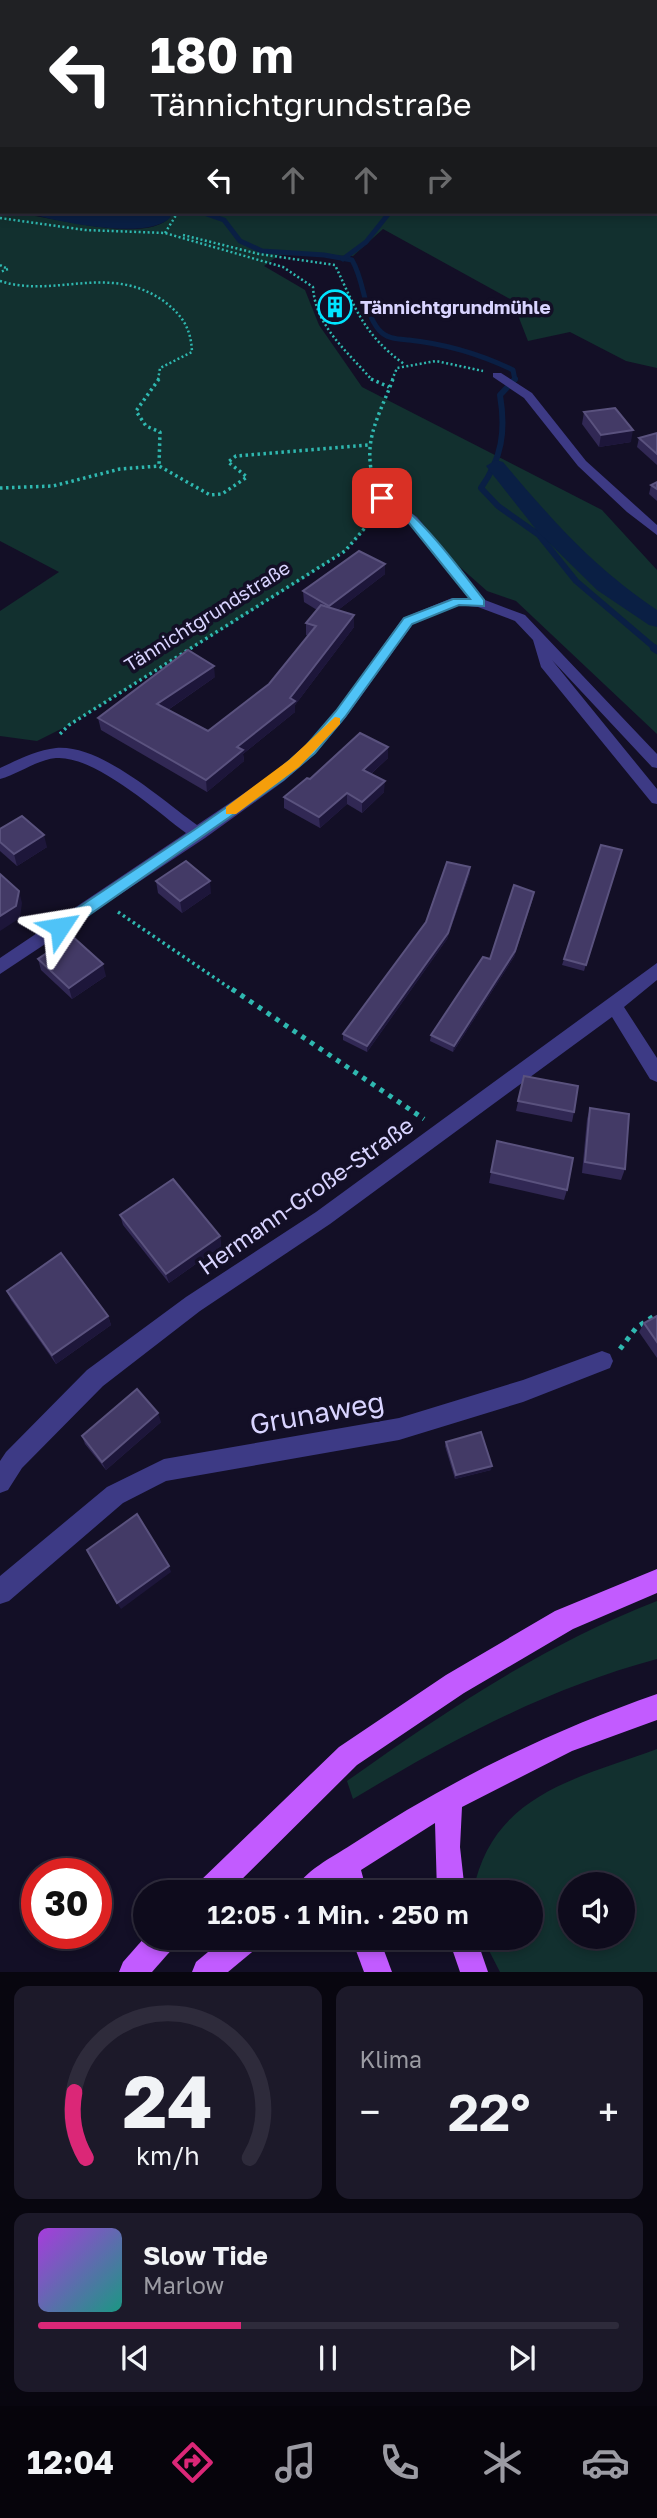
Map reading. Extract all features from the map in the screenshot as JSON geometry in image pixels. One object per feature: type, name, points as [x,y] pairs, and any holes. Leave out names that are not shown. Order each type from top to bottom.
[{"type":"main road","points":[[221,1880],[348,1756],[455,1684],[564,1620],[657,1581]]},
{"type":"main road","points":[[324,1880],[346,1863],[449,1799],[554,1747],[657,1707]]},
{"type":"main road","points":[[449,1799],[447,1847],[450,1880]]},
{"type":"main road","points":[[346,1863],[350,1880]]},
{"type":"main road","points":[[133,1972],[152,1950]]},
{"type":"main road","points":[[206,1972],[232,1950]]},
{"type":"main road","points":[[370,1950],[379,1972]]},
{"type":"main road","points":[[466,1950],[474,1972]]},
{"type":"street","points":[[497,375],[532,397],[561,439],[621,501],[657,531]]},
{"type":"street","points":[[382,498],[413,520],[480,603]]},
{"type":"street","points":[[0,967],[199,834],[278,777],[310,750],[341,714],[408,621],[457,601],[480,603],[520,618],[657,763]]},
{"type":"street","points":[[539,636],[546,664],[657,799]]},
{"type":"street","points":[[0,774],[40,757],[65,752],[91,760],[199,834]]},
{"type":"street","name":"Hermann-Große-Straße","points":[[0,1482],[14,1460],[95,1378],[192,1304],[323,1218],[614,1006],[657,970]]},
{"type":"street","points":[[614,1006],[657,1073]]},
{"type":"street","name":"Grunaweg","points":[[0,1592],[115,1495],[164,1470],[400,1429],[523,1391],[602,1361]]},
{"type":"path","points":[[165,233],[177,214]]},
{"type":"path","points":[[0,218],[85,230],[189,236],[259,254],[335,265],[366,330],[382,348],[404,364]]},
{"type":"path","points":[[165,233],[273,264],[305,280],[315,293],[314,305],[323,324],[373,382],[389,387]]},
{"type":"path","points":[[0,265],[8,269],[0,272]]},
{"type":"path","points":[[0,281],[23,286],[91,280],[135,284],[157,295],[179,314],[192,331],[192,352],[160,368],[160,377],[135,411],[146,426],[160,432],[159,466]]},
{"type":"path","points":[[382,498],[369,466],[368,445],[393,373],[404,364],[453,362],[497,375]]},
{"type":"path","points":[[0,488],[53,486],[120,469],[159,466],[210,495],[222,494],[247,477],[228,462],[236,456],[368,445]]},
{"type":"path","name":"Tännichtgrundstraße","points":[[40,757],[69,725],[345,551],[374,518],[382,498]]},
{"type":"path","points":[[100,900],[423,1118]]},
{"type":"path","points":[[602,1361],[657,1314]]},
{"type":"green space","points":[[0,214],[25,214],[91,226],[138,229],[157,225],[170,217],[166,214],[657,214],[657,368],[626,361],[570,332],[528,341],[512,300],[383,229],[353,256],[279,255],[264,266],[305,290],[319,325],[362,387],[602,510],[657,570],[657,734],[516,601],[487,591],[409,522],[375,518],[345,551],[69,725],[37,741],[0,736],[0,611],[59,572],[0,541]]},
{"type":"green space","points":[[657,1601],[657,1659],[577,1685],[500,1718],[353,1799],[347,1781],[458,1705],[575,1638]]},
{"type":"green space","points":[[657,1749],[657,1972],[500,1972],[489,1950],[543,1950],[543,1880],[477,1880],[483,1859],[498,1833],[518,1812],[542,1795],[597,1770]]},
{"type":"water","points":[[31,214],[166,214],[171,217],[159,224],[122,229]]},
{"type":"building","points":[[615,408],[633,430],[601,435],[584,412]]},
{"type":"building","points":[[657,433],[657,454],[639,438]]},
{"type":"building","points":[[359,551],[385,564],[329,606],[303,591]]},
{"type":"building","points":[[321,605],[354,615],[290,698],[295,701],[237,747],[243,750],[206,780],[98,718],[188,650],[214,666],[157,704],[208,731],[269,684],[316,626],[306,623]]},
{"type":"building","points":[[360,733],[388,747],[363,770],[385,781],[362,802],[347,793],[319,817],[284,797],[307,778],[310,779]]},
{"type":"building","points":[[22,816],[44,835],[14,854],[0,842],[0,829]]},
{"type":"building","points":[[601,845],[622,850],[586,965],[564,959]]},
{"type":"building","points":[[186,861],[210,881],[180,901],[156,881]]},
{"type":"building","points":[[447,862],[470,867],[448,933],[367,1046],[343,1034],[426,922]]},
{"type":"building","points":[[0,874],[19,891],[16,906],[0,916]]},
{"type":"building","points":[[514,885],[534,892],[515,951],[454,1046],[431,1035],[483,957],[490,959]]},
{"type":"building","points":[[72,936],[103,964],[69,988],[38,959]]},
{"type":"building","points":[[524,1076],[578,1086],[574,1112],[518,1101]]},
{"type":"building","points":[[590,1108],[629,1114],[625,1169],[585,1162]]},
{"type":"building","points":[[497,1141],[573,1158],[567,1190],[491,1172]]},
{"type":"building","points":[[173,1179],[220,1236],[166,1274],[120,1215]]},
{"type":"building","points":[[61,1253],[108,1316],[52,1355],[7,1291]]},
{"type":"building","points":[[657,1316],[657,1342],[644,1323]]},
{"type":"building","points":[[137,1389],[158,1413],[102,1462],[82,1436]]},
{"type":"building","points":[[481,1432],[492,1466],[456,1475],[446,1442]]},
{"type":"building","points":[[137,1514],[169,1566],[117,1603],[87,1550]]},
{"type":"waterway","points":[[207,214],[224,220],[240,241],[262,251],[344,259]]},
{"type":"waterway","points":[[344,259],[366,242],[388,214]]},
{"type":"waterway","points":[[344,259],[352,260],[370,314],[382,333],[393,338],[449,347],[488,359],[513,370],[515,379]]},
{"type":"waterway","points":[[515,379],[500,395],[503,421],[501,444],[494,466],[481,488],[498,506],[539,535],[576,581],[656,649]]},
{"type":"waterway","points":[[496,466],[546,527],[605,585],[657,620]]},
{"type":"slow traffic","points":[[231,811],[294,764],[335,721]]},
{"type":"place","name":"Tännichtgrundmühle","points":[[335,307]]},
{"type":"route","points":[[60,927],[199,834],[278,777],[310,750],[341,714],[408,621],[457,601],[480,603],[413,520],[382,498]]}]
